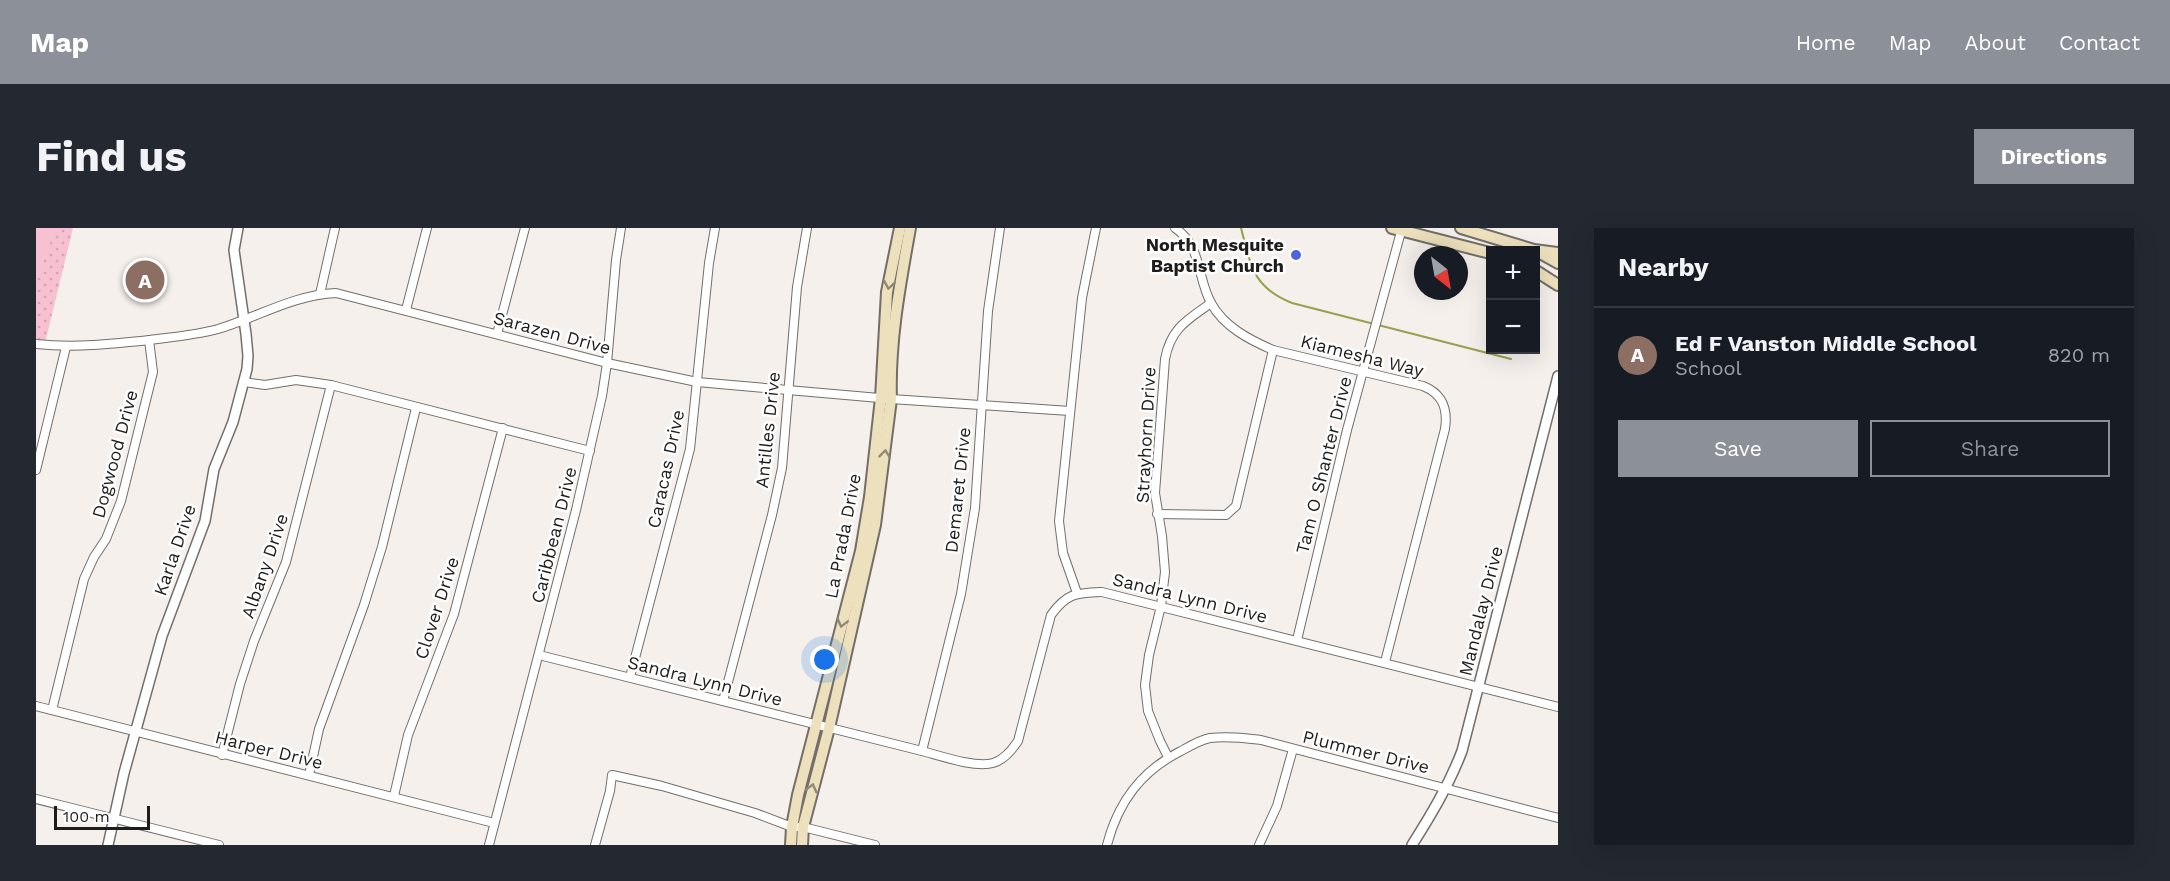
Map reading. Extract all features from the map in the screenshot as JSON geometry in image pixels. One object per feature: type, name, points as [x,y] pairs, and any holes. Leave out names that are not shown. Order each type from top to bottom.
[{"type":"main road","name":"La Prada Drive","points":[[791,845],[829,728],[875,525],[886,398],[887,292],[900,228]]},
{"type":"main road","name":"La Prada Drive","points":[[802,845],[797,827],[817,724],[861,551],[886,398],[891,382],[899,289],[910,228]]},
{"type":"main road","points":[[1461,228],[1524,246]]},
{"type":"main road","points":[[1399,229],[1486,252]]},
{"type":"main road","points":[[1540,250],[1558,253]]},
{"type":"main road","points":[[1540,252],[1558,263]]},
{"type":"main road","points":[[1540,274],[1558,285]]},
{"type":"street","name":"Karla Drive","points":[[108,845],[162,636],[205,522],[214,469],[244,382],[248,356],[234,250],[238,228]]},
{"type":"street","points":[[320,294],[335,228]]},
{"type":"street","points":[[406,310],[427,228]]},
{"type":"street","points":[[497,334],[525,228]]},
{"type":"street","name":"Caribbean Drive","points":[[489,845],[590,451],[607,363],[621,228]]},
{"type":"street","name":"Caracas Drive","points":[[630,677],[690,449],[709,263],[715,228]]},
{"type":"street","name":"Antilles Drive","points":[[723,701],[772,515],[782,468],[797,287],[807,228]]},
{"type":"street","name":"Demaret Drive","points":[[922,751],[961,594],[975,508],[988,311],[1000,228]]},
{"type":"street","points":[[1077,593],[1063,554],[1059,521],[1082,298],[1096,228]]},
{"type":"street","name":"Kiamesha Way","points":[[1175,228],[1193,248],[1211,303],[1229,326],[1250,340],[1274,350],[1429,388],[1441,399],[1446,412],[1445,429],[1385,662]]},
{"type":"street","name":"Tam O Shanter Drive","points":[[1297,640],[1399,229]]},
{"type":"street","name":"Sarazen Drive","points":[[36,344],[66,346],[113,344],[198,334],[302,297],[336,293],[607,363],[697,382],[981,406],[1070,411]]},
{"type":"street","name":"Strayhorn Drive","points":[[1168,757],[1148,711],[1145,685],[1149,655],[1161,606],[1165,572],[1155,493],[1168,346],[1180,326],[1211,303]]},
{"type":"street","name":"Dogwood Drive","points":[[52,710],[84,579],[94,557],[106,539],[121,501],[153,372],[149,340]]},
{"type":"street","points":[[36,470],[66,346]]},
{"type":"street","points":[[1157,514],[1226,515],[1236,506],[1274,350]]},
{"type":"street","name":"Mandalay Drive","points":[[1412,845],[1446,788],[1462,752],[1558,376]]},
{"type":"street","points":[[244,382],[265,385],[296,380],[331,385],[590,451]]},
{"type":"street","name":"Albany Drive","points":[[222,755],[240,684],[254,641],[286,562],[331,385]]},
{"type":"street","points":[[309,775],[319,729],[364,605],[382,547],[416,408]]},
{"type":"street","name":"Clover Drive","points":[[394,796],[408,735],[454,614],[504,428]]},
{"type":"street","name":"Sandra Lynn Drive","points":[[539,655],[966,762],[989,764],[999,760],[1018,741],[1049,621],[1059,605],[1077,593],[1102,592],[1558,706]]},
{"type":"street","name":"Harper Drive","points":[[36,706],[495,823]]},
{"type":"street","name":"Plummer Drive","points":[[1168,757],[1208,739],[1233,737],[1261,740],[1390,776],[1446,788],[1558,818]]},
{"type":"street","points":[[1259,845],[1278,806],[1293,749]]},
{"type":"street","points":[[1107,845],[1113,823],[1130,791],[1147,771],[1168,757]]},
{"type":"street","points":[[595,845],[610,791],[612,775],[662,786],[797,827],[875,845]]},
{"type":"street","points":[[36,799],[219,845]]},
{"type":"shaded area","points":[[36,228],[73,228],[45,343],[36,342]]},
{"type":"shaded area","points":[[36,228],[56,228],[38,276],[36,276]]},
{"type":"waterway","points":[[1241,228],[1255,273],[1261,282],[1279,297],[1292,303],[1511,359]]},
{"type":"place","name":"North Mesquite Baptist Church","points":[[1296,255]]},
{"type":"place","name":"Ed F Vanston Middle School","points":[[145,280]]}]
